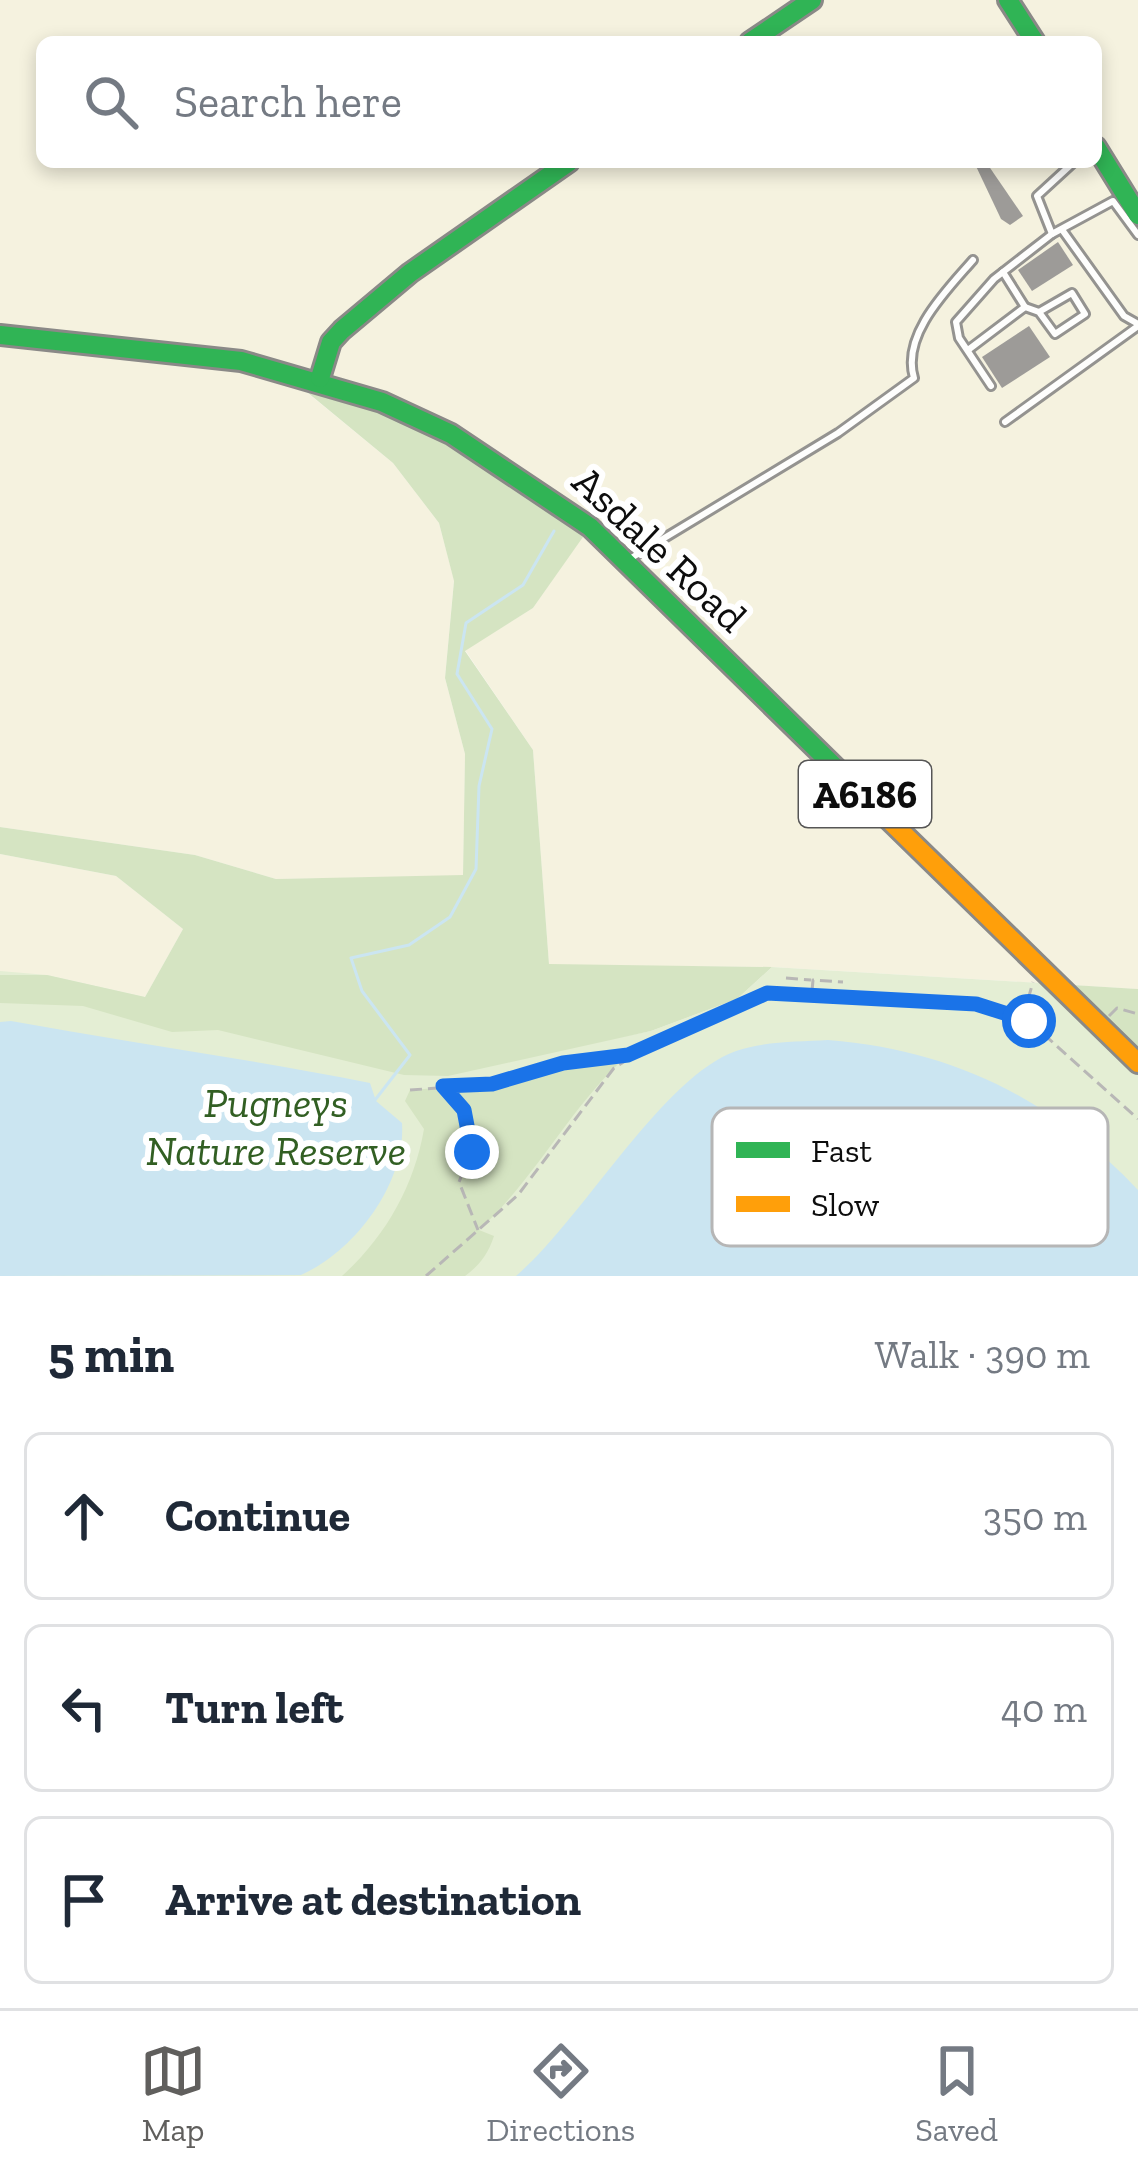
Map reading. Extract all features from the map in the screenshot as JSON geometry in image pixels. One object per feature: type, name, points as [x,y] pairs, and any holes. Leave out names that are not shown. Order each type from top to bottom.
[{"type":"main road","points":[[759,36],[812,0]]},
{"type":"main road","points":[[1008,0],[1031,36]]},
{"type":"main road","points":[[1102,158],[1138,215]]},
{"type":"main road","points":[[320,377],[342,330],[410,274],[560,168]]},
{"type":"main road","name":"Asdale Road","points":[[0,335],[163,348],[273,364],[320,377],[456,432],[546,491],[625,562],[1138,1063]]},
{"type":"lane","points":[[1052,234],[1037,196],[1067,168]]},
{"type":"lane","points":[[991,386],[956,322],[1003,272],[1052,234],[1113,201],[1138,235]]},
{"type":"lane","points":[[1005,422],[1138,325],[1124,316],[1063,230]]},
{"type":"lane","points":[[625,562],[838,433],[914,378],[912,356],[934,307],[973,260]]},
{"type":"lane","points":[[1003,272],[1025,308],[1039,312],[1055,334],[1085,314],[1072,293],[1039,312]]},
{"type":"lane","points":[[968,350],[1025,308]]},
{"type":"path","points":[[1023,1017],[1034,974]]},
{"type":"path","points":[[786,978],[843,982]]},
{"type":"path","points":[[812,993],[813,980]]},
{"type":"path","points":[[410,1090],[492,1084],[563,1063],[628,1055],[767,993],[812,993],[976,1004],[1023,1017],[1138,1119]]},
{"type":"path","points":[[1099,1024],[1118,1008],[1138,1014]]},
{"type":"path","points":[[426,1276],[518,1195],[594,1091],[628,1055]]},
{"type":"path","points":[[443,1086],[464,1110],[469,1129],[472,1152],[459,1182],[478,1230]]},
{"type":"shaded area","points":[[0,0],[1138,0],[1138,989],[772,967],[549,965],[533,750],[465,650],[533,608],[589,527],[276,367],[393,463],[439,523],[454,580],[445,678],[465,754],[463,876],[276,879],[195,855],[0,827]]},
{"type":"shaded area","points":[[0,854],[116,876],[183,929],[145,997],[47,975],[0,975]]},
{"type":"green space","points":[[273,364],[403,410],[590,527],[533,608],[465,651],[533,750],[549,964],[772,967],[737,999],[651,1031],[448,1076],[404,1075],[218,1030],[172,1032],[83,1006],[0,1003],[0,975],[47,975],[145,997],[183,929],[116,876],[0,854],[0,827],[195,855],[276,879],[463,875],[465,754],[445,678],[454,581],[439,523],[393,463]]},
{"type":"green space","name":"Pugneys Nature Reserve","points":[[772,967],[1056,984],[1138,1063],[1138,1276],[0,1276],[0,971],[47,975],[145,997],[570,1047],[651,1031],[737,999]]},
{"type":"green space","points":[[1056,984],[1138,989],[1138,1063]]},
{"type":"green space","points":[[615,1053],[628,1055],[479,1230],[494,1236],[483,1259],[470,1272],[465,1276],[342,1276],[384,1228],[413,1171],[424,1129],[405,1101],[410,1090],[492,1084]]},
{"type":"water","points":[[0,1022],[370,1083],[376,1101],[402,1123],[396,1169],[358,1232],[301,1275],[0,1276]]},
{"type":"water","points":[[828,1040],[917,1055],[998,1085],[1039,1108],[712,1108],[712,1246],[1108,1246],[1108,1161],[1138,1190],[1138,1276],[516,1276],[680,1089],[736,1051]]},
{"type":"building","points":[[977,168],[990,168],[1023,216],[1010,225],[1001,219]]},
{"type":"building","points":[[1058,242],[1073,265],[1032,291],[1018,270]]},
{"type":"building","points":[[1029,326],[1050,357],[1002,388],[982,357]]},
{"type":"waterway","points":[[375,1100],[410,1055],[362,991],[351,958],[409,945],[450,917],[476,869],[479,786],[492,729],[457,674],[466,623],[523,585],[554,531]]},
{"type":"traffic: fast","points":[[759,36],[812,0]]},
{"type":"traffic: fast","points":[[1008,0],[1031,36]]},
{"type":"traffic: fast","points":[[1102,157],[1138,215]]},
{"type":"traffic: fast","points":[[320,378],[331,342],[342,330],[410,273],[560,168]]},
{"type":"traffic: fast","points":[[0,335],[241,361],[382,402],[451,434],[590,527],[841,773]]},
{"type":"traffic: slow","points":[[841,773],[1138,1063]]},
{"type":"route","points":[[472,1152],[464,1110],[443,1086],[492,1084],[563,1063],[628,1055],[767,993],[976,1004],[1029,1021]]}]
